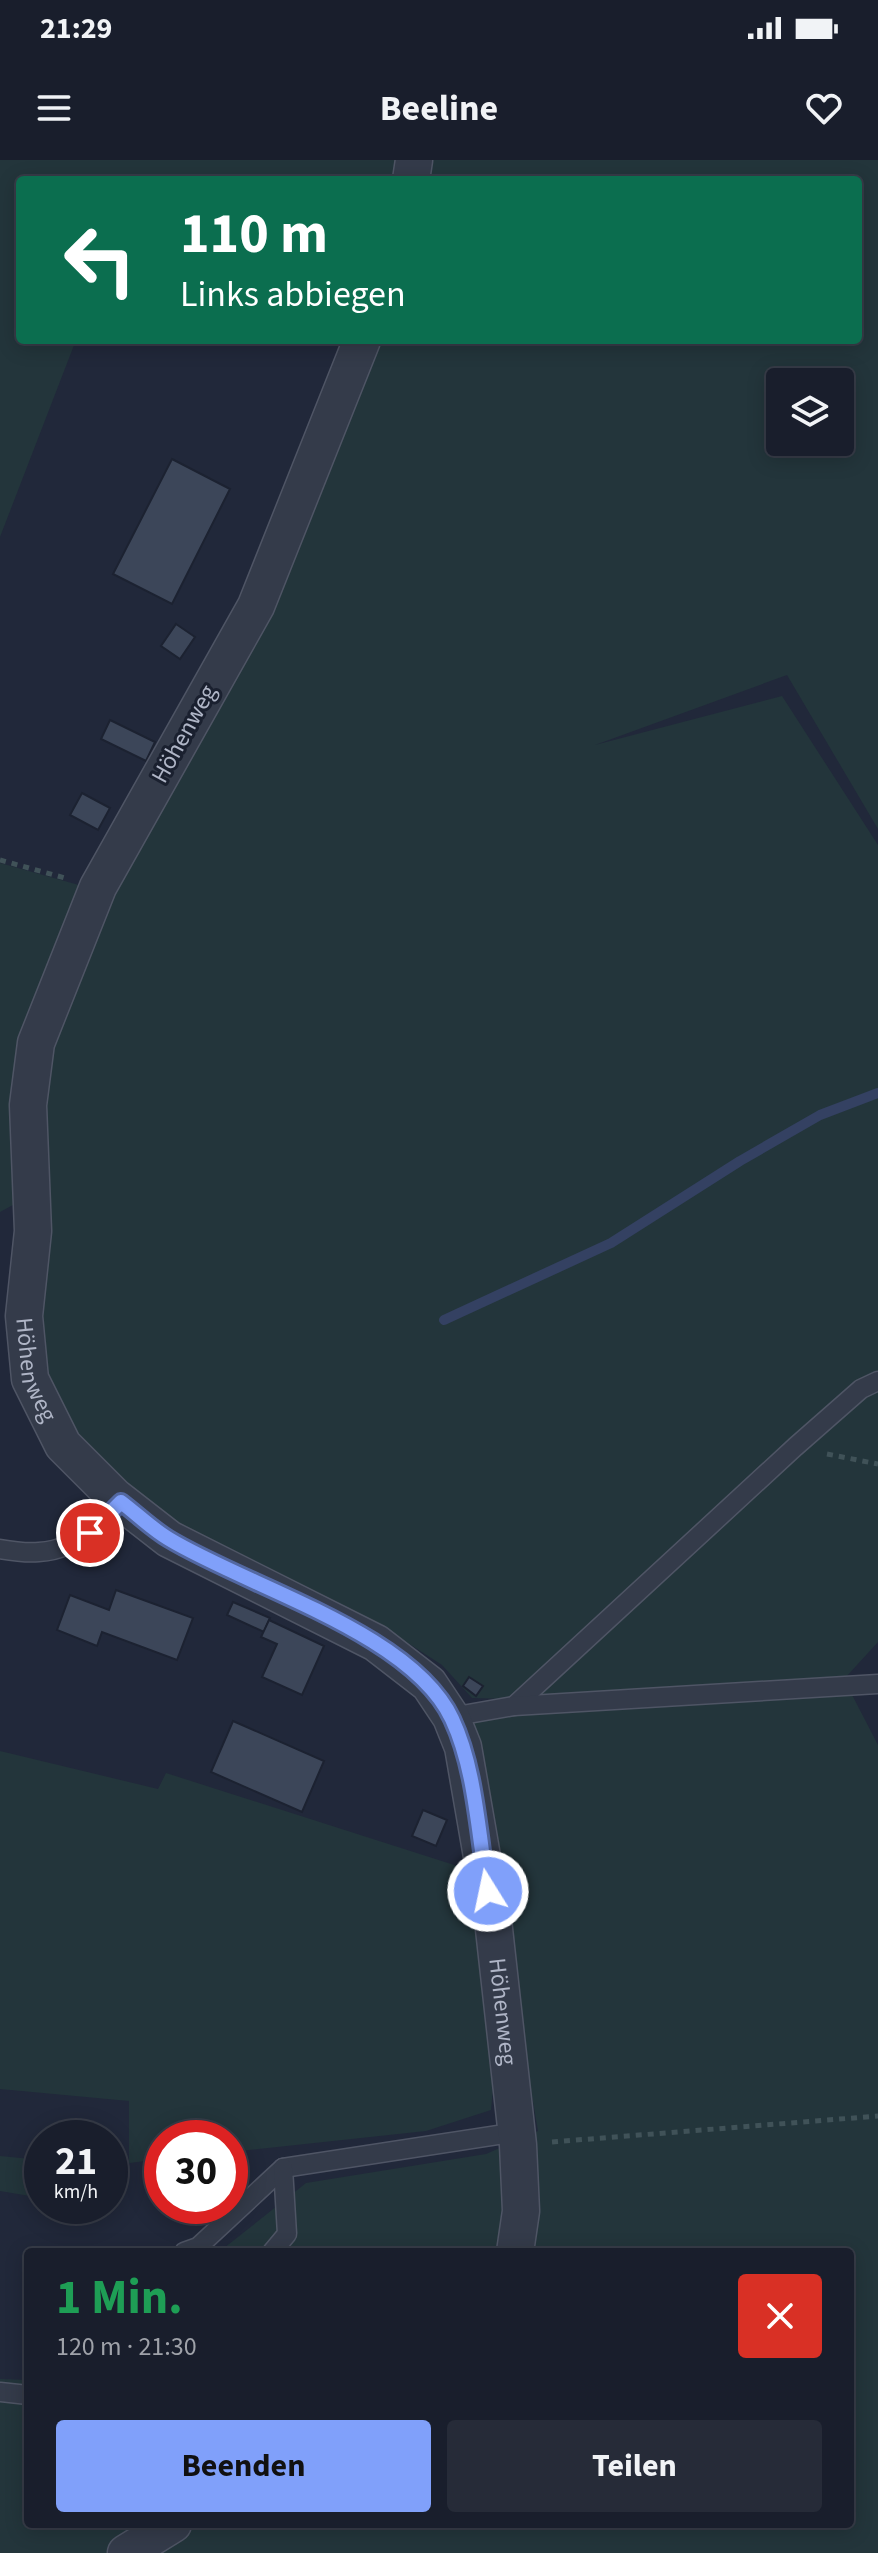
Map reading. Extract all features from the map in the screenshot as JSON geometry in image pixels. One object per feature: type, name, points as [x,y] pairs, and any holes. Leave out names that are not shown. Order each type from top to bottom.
[{"type":"street","name":"Höhenweg","points":[[360,344],[256,606],[98,887],[36,1043],[28,1105],[33,1231],[24,1316],[30,1379],[63,1445],[121,1502],[169,1539],[376,1643],[429,1684],[451,1717],[463,1747],[493,1920],[518,2138],[521,2211],[516,2248]]},
{"type":"street","points":[[126,2553],[167,2528]]},
{"type":"lane","points":[[514,1706],[795,1447],[861,1389],[878,1381]]},
{"type":"lane","points":[[0,1549],[46,1554],[69,1547],[90,1533],[121,1502]]},
{"type":"lane","points":[[451,1717],[514,1706],[878,1684]]},
{"type":"lane","points":[[195,2248],[283,2168],[518,2138]]},
{"type":"lane","points":[[275,2248],[287,2234],[283,2168]]},
{"type":"lane","points":[[0,2392],[24,2395]]},
{"type":"path","points":[[0,860],[98,887]]},
{"type":"path","points":[[795,1447],[878,1464]]},
{"type":"path","points":[[518,2138],[878,2116]]},
{"type":"shaded area","points":[[0,160],[401,160],[399,176],[16,176],[16,344],[74,344],[0,537]]},
{"type":"shaded area","points":[[428,160],[878,160],[878,829],[787,675],[595,745],[782,696],[878,845],[878,1642],[846,1677],[515,1699],[472,1698],[442,1665],[397,1636],[239,1565],[168,1525],[81,1445],[38,1371],[39,1097],[63,1002],[375,344],[862,344],[862,176],[425,176]]},
{"type":"shaded area","points":[[0,863],[86,887],[43,988],[24,1199],[0,1212]]},
{"type":"shaded area","points":[[849,1689],[878,1745],[878,2553],[0,2553],[0,2379],[24,2380],[24,2528],[854,2528],[854,2248],[224,2248],[306,2183],[486,2154],[538,2131],[469,1727],[478,1721],[517,1713]]},
{"type":"shaded area","points":[[0,1751],[158,1789],[166,1773],[473,1871],[494,2076],[491,2110],[426,2131],[248,2150],[248,2120],[144,2120],[144,2161],[129,2163],[129,2101],[0,2089]]},
{"type":"shaded area","points":[[0,2156],[24,2158],[24,2195],[0,2191]]},
{"type":"building","points":[[172,459],[230,489],[172,604],[113,574]]},
{"type":"building","points":[[176,624],[195,637],[180,659],[161,646]]},
{"type":"building","points":[[110,720],[155,742],[146,761],[101,739]]},
{"type":"building","points":[[82,793],[110,808],[98,830],[70,815]]},
{"type":"building","points":[[116,1590],[193,1618],[177,1660],[102,1632],[97,1646],[57,1630],[70,1595],[109,1610]]},
{"type":"building","points":[[233,1602],[270,1618],[264,1632],[227,1615]]},
{"type":"building","points":[[269,1620],[324,1646],[302,1695],[262,1677],[277,1644],[261,1637]]},
{"type":"building","points":[[469,1677],[483,1686],[476,1696],[463,1686]]},
{"type":"building","points":[[233,1721],[324,1761],[302,1812],[211,1772]]},
{"type":"building","points":[[423,1810],[447,1820],[436,1846],[412,1836]]},
{"type":"waterway","points":[[444,1320],[611,1243],[740,1161],[820,1115],[878,1093]]},
{"type":"route","points":[[90,1533],[121,1502],[169,1539],[376,1643],[429,1684],[451,1717],[463,1747],[488,1891]]}]
